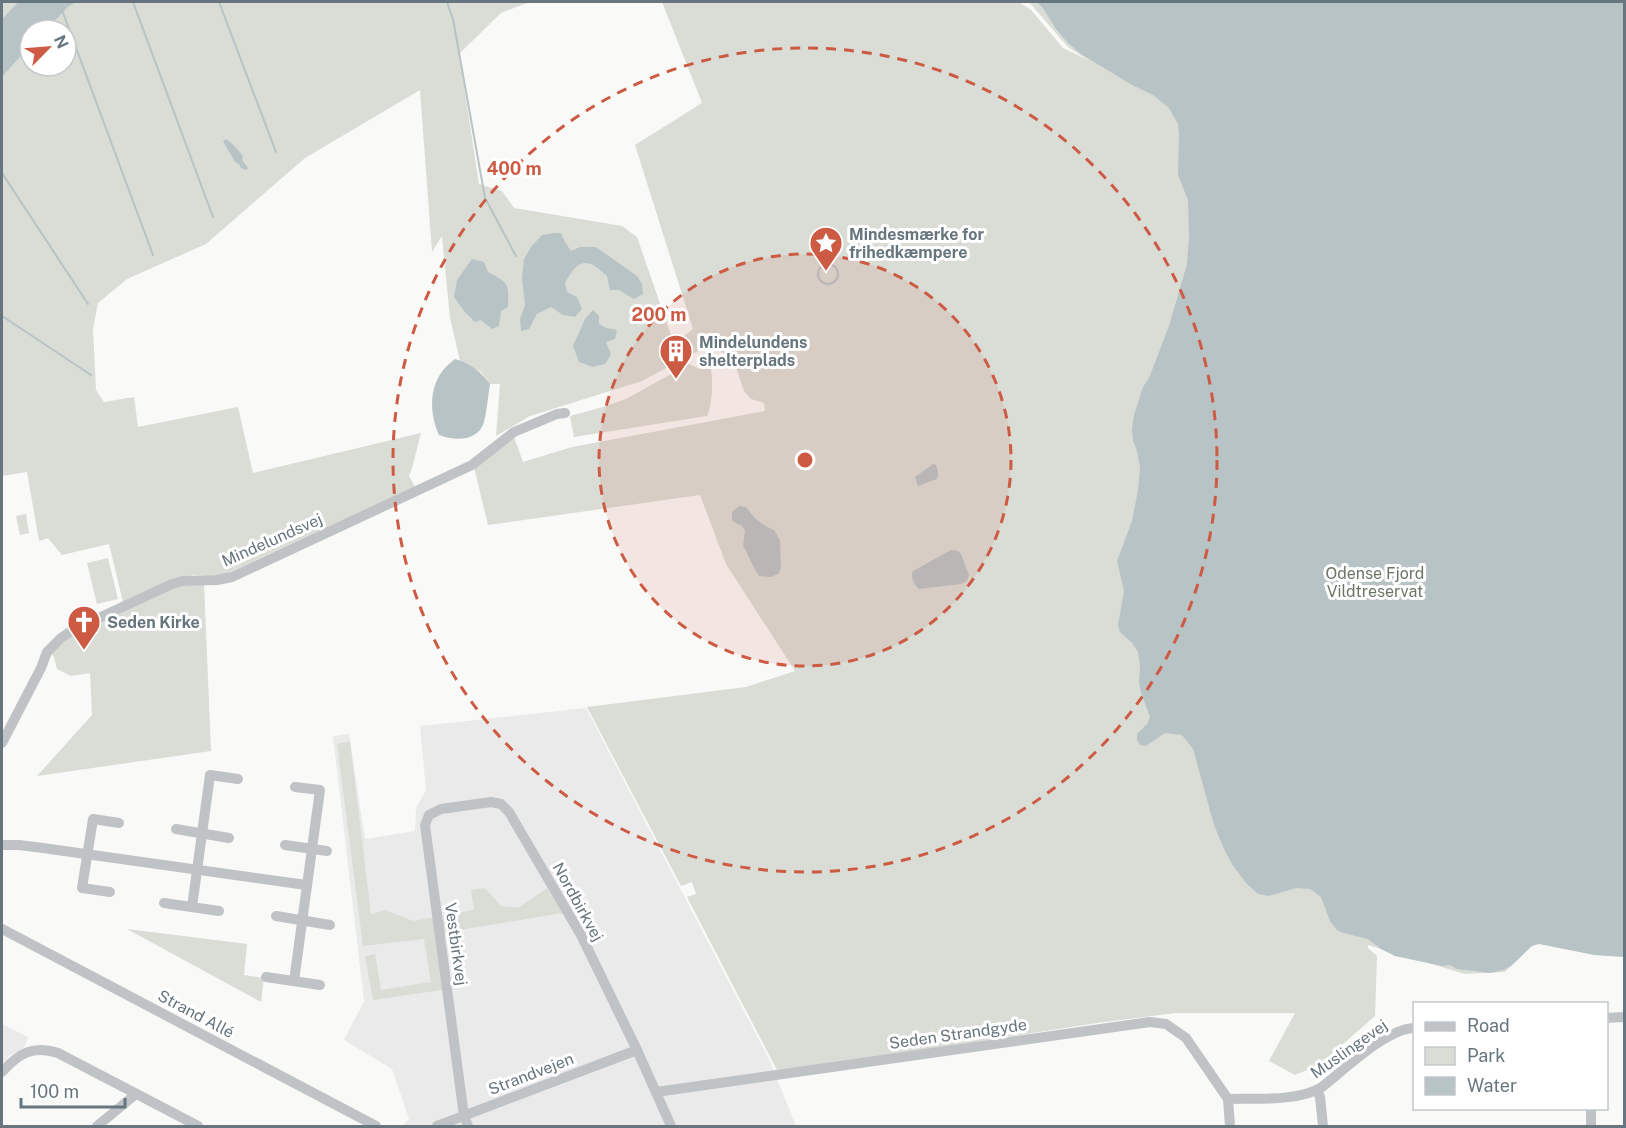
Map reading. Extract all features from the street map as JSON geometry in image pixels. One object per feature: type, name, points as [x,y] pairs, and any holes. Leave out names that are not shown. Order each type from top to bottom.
[{"type":"street","name":"Mindelundsvej","points":[[2,743],[47,652],[73,630],[172,584],[183,581],[217,580],[232,576],[472,465],[514,432],[557,414],[565,413]]},
{"type":"street","points":[[192,907],[210,775],[238,779]]},
{"type":"street","points":[[294,981],[320,790],[295,787]]},
{"type":"street","name":"Nordbirkvej","points":[[466,805],[491,802],[501,804],[509,812],[581,934],[671,1126]]},
{"type":"street","name":"Vestbirkvej","points":[[466,805],[441,809],[429,815],[425,825],[466,1121]]},
{"type":"street","points":[[110,892],[82,888],[93,819],[119,823]]},
{"type":"street","points":[[176,830],[229,838]]},
{"type":"street","points":[[2,845],[19,845],[306,885]]},
{"type":"street","points":[[285,845],[327,852]]},
{"type":"street","points":[[164,903],[219,911]]},
{"type":"street","points":[[276,916],[330,925]]},
{"type":"street","name":"Strand Allé","points":[[2,929],[376,1126]]},
{"type":"street","points":[[266,977],[320,986]]},
{"type":"street","points":[[1608,1018],[1624,1017]]},
{"type":"street","name":"Seden Strandgyde","points":[[656,1092],[1150,1022],[1166,1024],[1186,1038],[1228,1099]]},
{"type":"street","name":"Muslingevej","points":[[1228,1099],[1296,1096],[1317,1090],[1382,1040],[1396,1032],[1413,1028]]},
{"type":"street","points":[[2,1072],[23,1053],[46,1049],[58,1053],[198,1126]]},
{"type":"street","name":"Strandvejen","points":[[436,1126],[466,1121],[637,1050]]},
{"type":"street","points":[[1317,1090],[1320,1097],[1323,1126]]},
{"type":"street","points":[[97,1126],[136,1094]]},
{"type":"street","points":[[1228,1099],[1230,1126]]},
{"type":"street","points":[[1591,1110],[1591,1126]]},
{"type":"shaded area","points":[[586,708],[770,1061],[796,1126],[403,1126],[409,1119],[392,1069],[344,1040],[364,1001],[333,736],[349,734],[365,839],[415,831],[416,808],[426,790],[420,726]]},
{"type":"shaded area","points":[[2,1024],[28,1037],[24,1048],[10,1055],[2,1064]]},
{"type":"green space","points":[[2,2],[18,2],[2,19]]},
{"type":"green space","points":[[77,2],[530,2],[501,13],[459,54],[479,184],[502,191],[514,208],[622,226],[637,237],[674,344],[693,329],[635,145],[702,103],[662,2],[1019,2],[1031,10],[1063,48],[1088,60],[1068,47],[1029,2],[1624,2],[1559,941],[1531,945],[1505,972],[1465,974],[1368,945],[1368,948],[1377,956],[1375,1016],[1319,1065],[1295,1075],[1269,1061],[1295,1013],[1176,1013],[778,1072],[687,897],[696,894],[692,882],[681,886],[587,707],[746,687],[795,671],[726,564],[700,495],[488,525],[474,467],[514,437],[523,462],[572,447],[765,411],[764,403],[751,399],[744,391],[735,365],[713,343],[642,381],[530,416],[496,436],[500,384],[490,384],[481,372],[460,361],[450,318],[442,236],[432,252],[420,90],[305,158],[206,244],[127,279],[98,303],[93,329],[96,390],[104,402],[134,397],[138,427],[238,407],[253,473],[421,433],[409,476],[415,487],[221,576],[193,575],[123,602],[109,544],[62,555],[48,538],[39,541],[27,472],[2,476],[2,77],[18,59],[18,78],[78,78],[78,18],[58,18],[69,6]]},
{"type":"green space","points":[[709,362],[712,389],[707,416],[574,437],[570,416],[626,399],[689,364],[699,369],[703,364]]},
{"type":"green space","points":[[26,514],[29,533],[20,535],[16,516]]},
{"type":"green space","points":[[108,558],[118,599],[97,604],[87,563]]},
{"type":"green space","points":[[204,584],[211,751],[37,776],[92,715],[90,673],[71,676],[57,669],[54,657],[50,653],[79,631],[175,587]]},
{"type":"green space","points":[[350,741],[371,914],[385,910],[413,921],[474,910],[471,890],[485,888],[501,906],[518,908],[547,888],[563,913],[435,934],[442,990],[373,1000],[365,956],[375,954],[381,990],[431,982],[424,939],[363,946],[337,744]]},
{"type":"green space","points":[[127,929],[247,944],[244,975],[264,978],[261,1002]]},
{"type":"water","points":[[18,2],[77,2],[69,6],[58,18],[18,18],[18,59],[2,77],[2,19]]},
{"type":"water","name":"Odense Fjord Vildtreservat","points":[[1037,2],[1624,2],[1624,957],[1594,955],[1539,944],[1532,946],[1511,966],[1490,973],[1457,969],[1450,965],[1442,966],[1395,956],[1368,939],[1337,930],[1330,921],[1321,897],[1310,889],[1296,888],[1269,896],[1258,894],[1246,883],[1224,849],[1214,825],[1193,749],[1182,735],[1165,733],[1146,746],[1140,745],[1137,734],[1147,724],[1150,717],[1141,693],[1138,652],[1120,632],[1118,625],[1124,591],[1117,561],[1132,521],[1138,490],[1140,468],[1133,441],[1134,415],[1143,387],[1149,378],[1169,326],[1187,264],[1188,200],[1178,175],[1178,124],[1169,108],[1153,95],[1081,54],[1068,43]]},
{"type":"water","points":[[226,139],[242,155],[242,160],[248,168],[246,170],[235,162],[223,141]]},
{"type":"water","points":[[561,233],[571,251],[580,247],[596,247],[637,276],[642,284],[643,294],[634,299],[619,290],[610,290],[607,276],[593,265],[582,264],[575,269],[565,283],[567,292],[577,297],[582,309],[575,317],[563,315],[551,307],[537,314],[529,329],[521,331],[520,319],[525,305],[522,278],[524,259],[542,235]]},
{"type":"water","points":[[472,259],[484,262],[488,272],[504,282],[508,289],[508,307],[501,311],[499,326],[492,329],[481,320],[475,322],[454,297],[457,280]]},
{"type":"water","points":[[593,310],[599,316],[599,324],[617,330],[615,339],[606,342],[611,354],[605,364],[593,367],[579,362],[573,346],[585,319]]},
{"type":"water","points":[[455,359],[475,368],[490,384],[481,429],[471,436],[458,439],[439,435],[432,410],[433,393],[439,376]]},
{"type":"water","points":[[933,464],[938,470],[937,479],[918,486],[915,477]]},
{"type":"water","points":[[739,506],[746,507],[758,521],[774,530],[780,540],[781,569],[778,574],[771,577],[759,576],[743,546],[745,531],[742,526],[732,521],[732,512]]},
{"type":"water","points":[[951,550],[961,554],[969,575],[967,581],[961,584],[919,589],[913,581],[913,571]]},
{"type":"waterway","points":[[133,2],[213,217]]},
{"type":"waterway","points":[[219,2],[276,152]]},
{"type":"waterway","points":[[447,2],[453,19],[485,198],[516,256]]},
{"type":"waterway","points":[[62,10],[153,255]]},
{"type":"waterway","points":[[2,173],[88,304]]},
{"type":"waterway","points":[[828,264],[835,267],[838,274],[835,281],[828,284],[821,281],[818,274],[821,267],[828,264]]},
{"type":"waterway","points":[[2,316],[91,375]]},
{"type":"place","name":"Mindesmærke for frihedkæmpere","points":[[826,272]]},
{"type":"place","name":"Mindelundens shelterplads","points":[[676,380]]},
{"type":"place","name":"Seden Kirke","points":[[84,651]]}]
